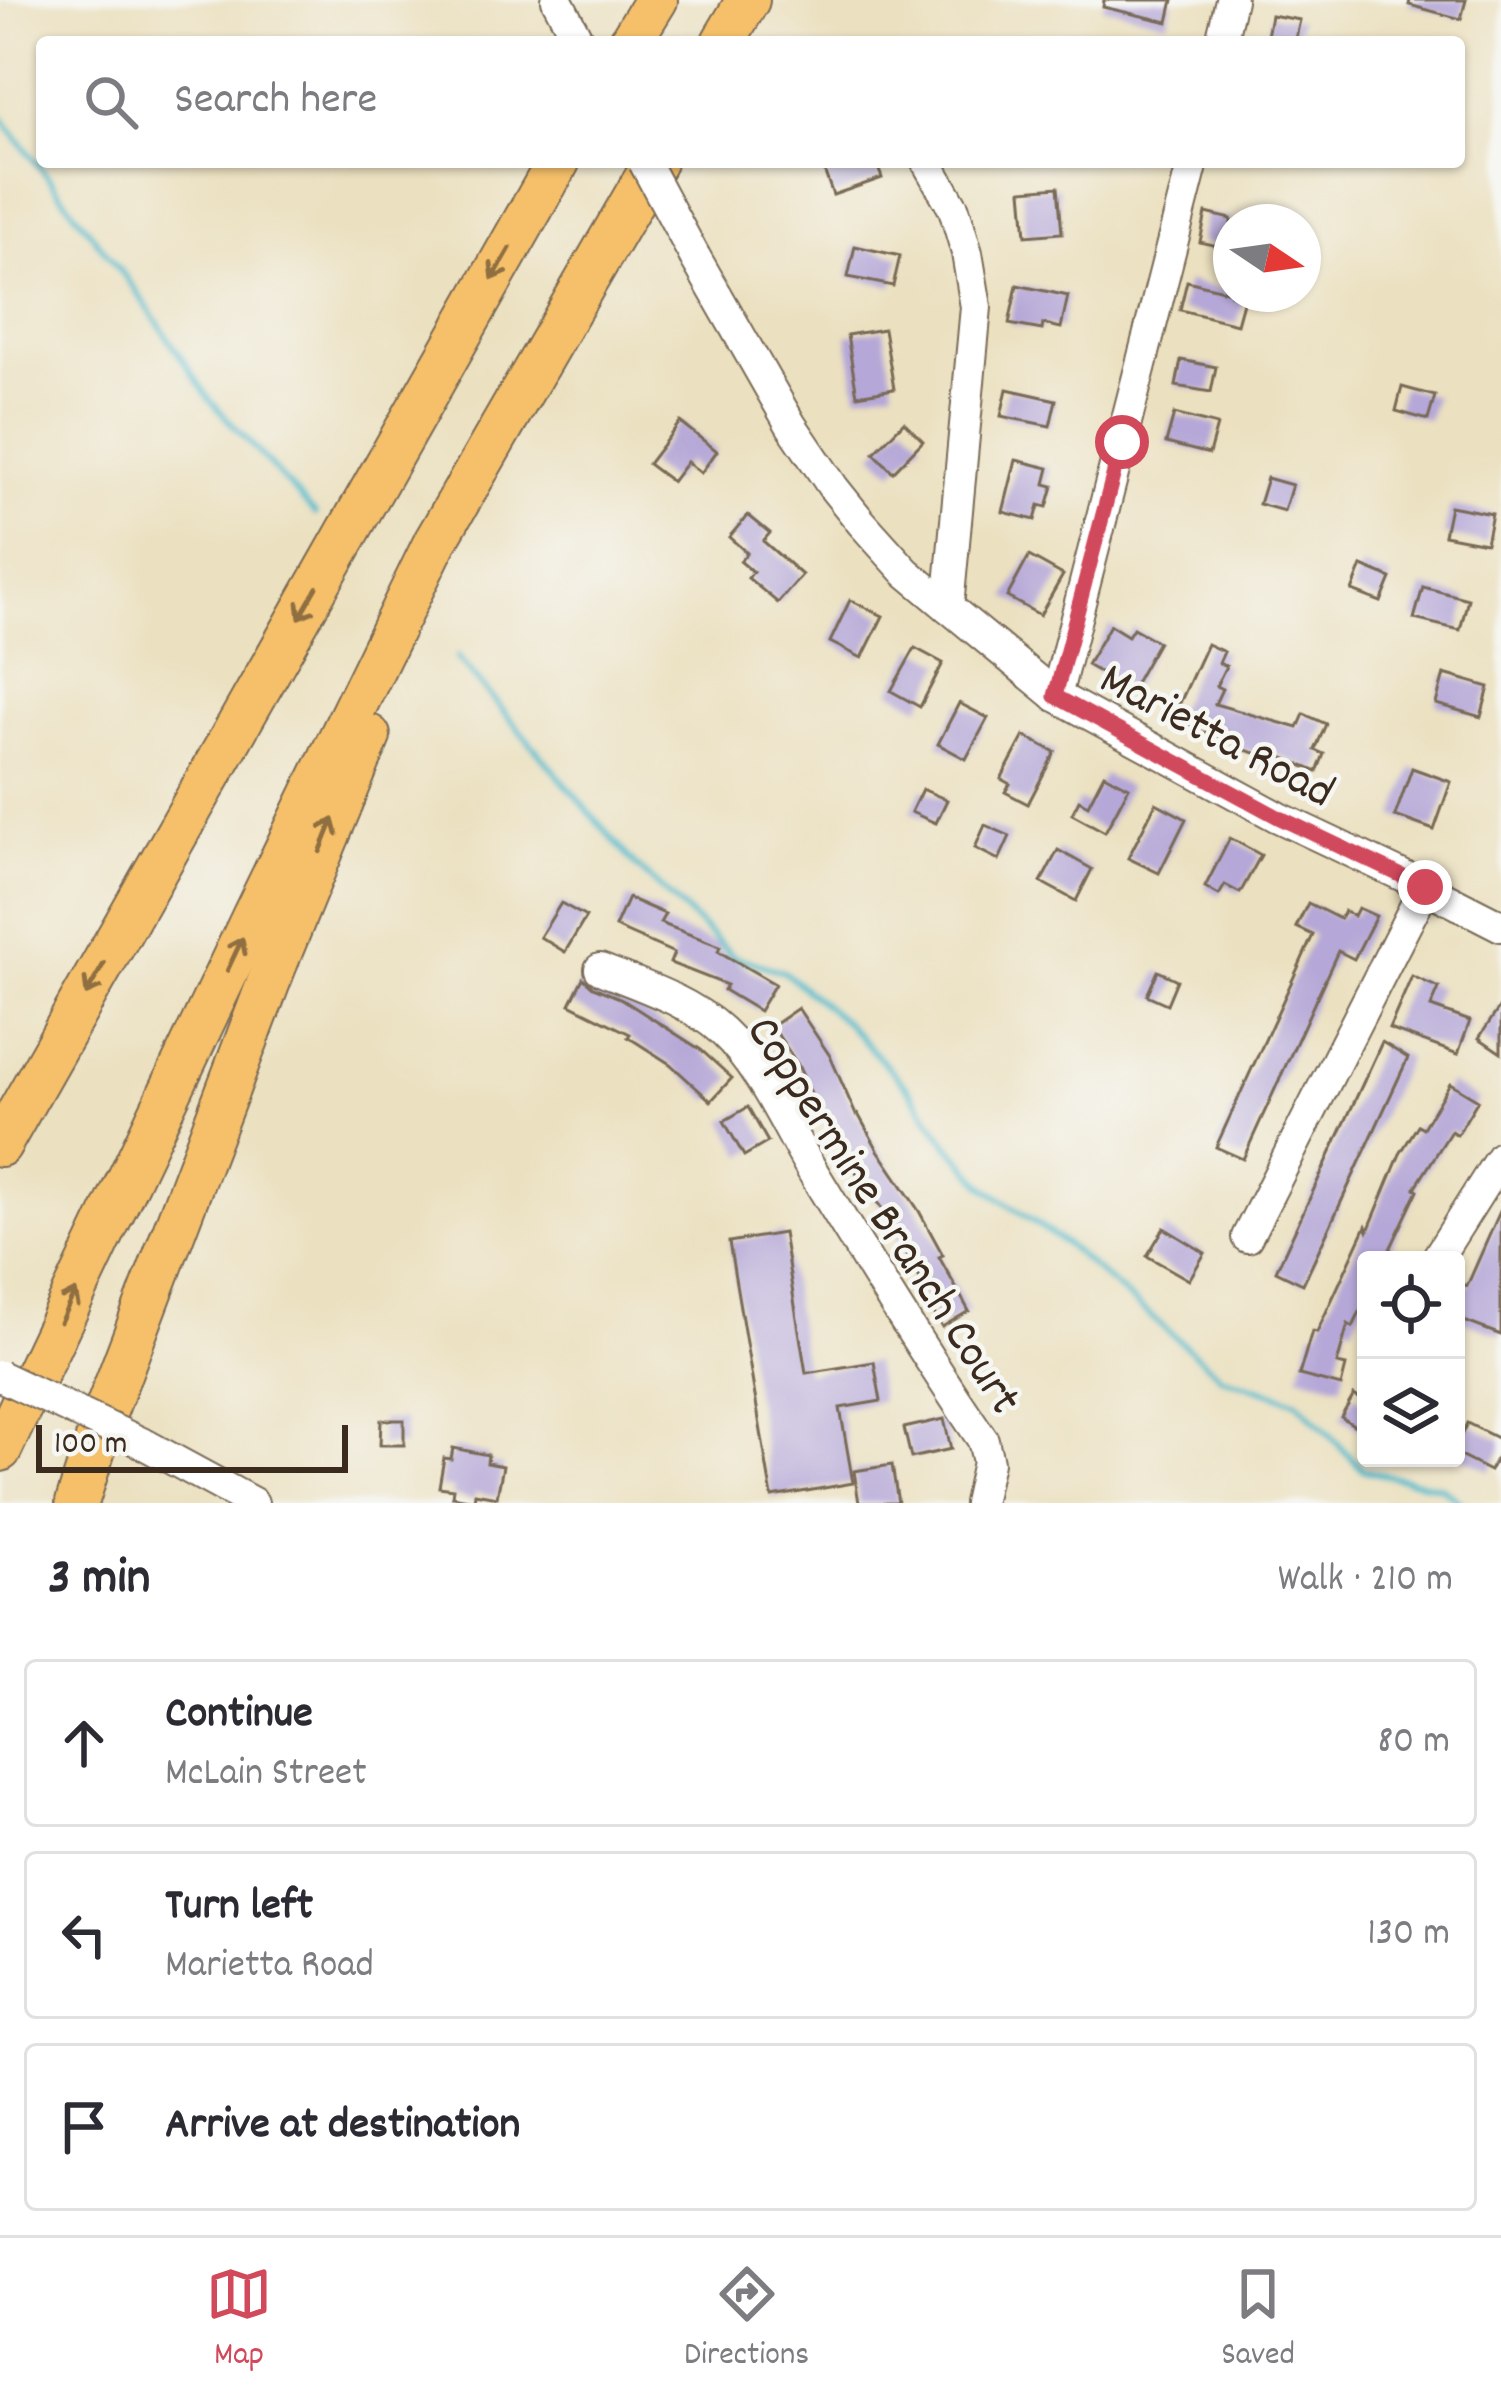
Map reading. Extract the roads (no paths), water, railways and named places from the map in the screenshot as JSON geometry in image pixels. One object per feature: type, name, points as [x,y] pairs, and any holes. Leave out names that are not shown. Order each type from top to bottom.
[{"type":"highway","points":[[635,36],[656,0]]},
{"type":"highway","points":[[727,36],[748,0]]},
{"type":"highway","points":[[0,1145],[555,168]]},
{"type":"highway","points":[[0,1450],[390,630],[435,542],[652,168]]},
{"type":"highway","points":[[76,1503],[115,1387],[343,797],[410,648],[611,238]]},
{"type":"street","points":[[557,0],[576,36]]},
{"type":"street","points":[[1222,36],[1231,0]]},
{"type":"street","name":"Marietta Road","points":[[647,168],[791,425],[833,487],[906,572],[1055,696],[1278,817],[1501,926]]},
{"type":"street","points":[[931,168],[954,208],[976,307],[948,608]]},
{"type":"street","points":[[1055,696],[1191,168]]},
{"type":"street","points":[[1247,1238],[1425,887]]},
{"type":"street","name":"Coppermine Branch Court","points":[[600,969],[697,1012],[723,1031],[748,1062],[983,1440],[988,1462],[979,1503]]},
{"type":"street","points":[[1442,1251],[1501,1156]]},
{"type":"street","points":[[0,1376],[146,1445],[253,1503]]},
{"type":"waterway","points":[[0,116],[36,162]]},
{"type":"waterway","points":[[40,168],[137,292],[210,400],[315,514]]},
{"type":"waterway","points":[[457,657],[633,863],[733,956],[784,972],[846,1023],[907,1087],[985,1187],[1068,1246],[1222,1377],[1297,1401],[1363,1470],[1441,1487],[1462,1503]]}]
